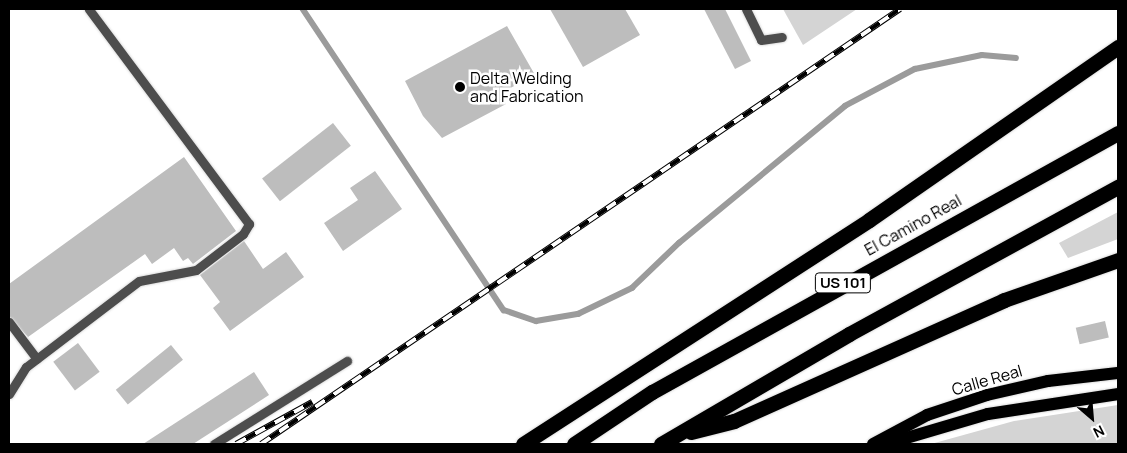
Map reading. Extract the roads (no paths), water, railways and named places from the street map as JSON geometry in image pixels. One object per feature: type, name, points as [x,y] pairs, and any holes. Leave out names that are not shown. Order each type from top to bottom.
[{"type":"highway","points":[[523,444],[869,220],[1118,47]]},
{"type":"highway","name":"El Camino Real","points":[[574,444],[652,392],[1118,133]]},
{"type":"highway","name":"US 101","points":[[667,440],[1118,187]]},
{"type":"highway","points":[[667,440],[734,421],[1004,300],[1118,260]]},
{"type":"main road","name":"Calle Real","points":[[873,444],[928,415],[987,395],[1048,381],[1118,373]]},
{"type":"main road","name":"Calle Real","points":[[886,444],[988,414],[1118,394]]},
{"type":"lane","points":[[9,394],[37,359],[139,281],[196,270],[243,234],[249,224],[89,9]]},
{"type":"lane","points":[[746,9],[761,40],[782,37]]},
{"type":"lane","points":[[9,322],[37,359]]},
{"type":"lane","points":[[214,444],[347,361]]},
{"type":"waterway","points":[[303,9],[504,310],[536,321],[578,314],[632,288],[679,243],[845,106],[915,69],[982,55],[1016,58]]},
{"type":"railway","points":[[261,444],[900,9]]},
{"type":"railway","points":[[236,444],[312,402]]},
{"type":"place","name":"Delta Welding and Fabrication","points":[[460,87]]}]
